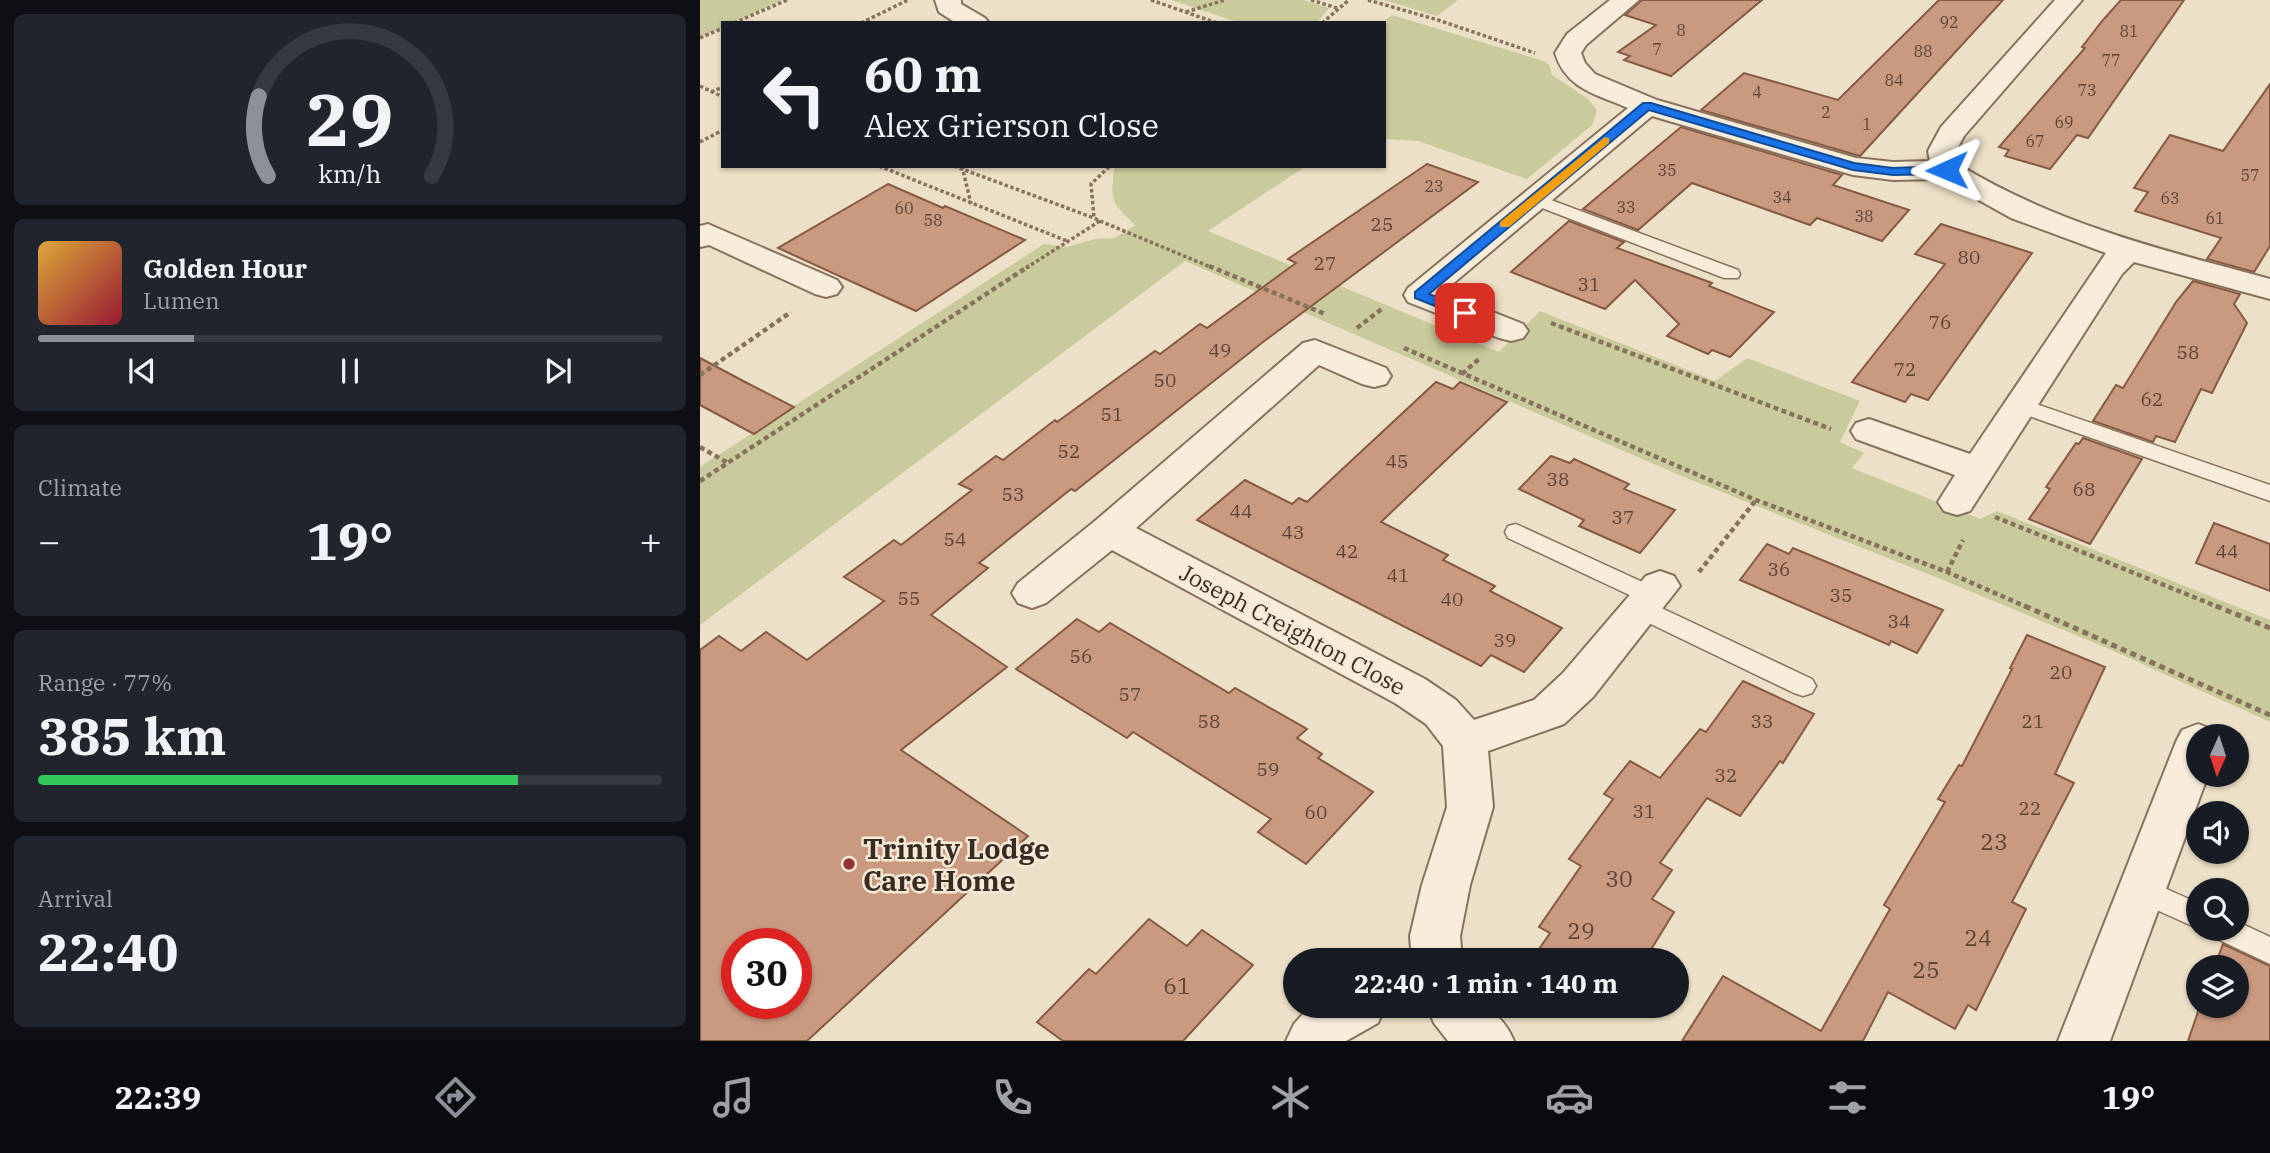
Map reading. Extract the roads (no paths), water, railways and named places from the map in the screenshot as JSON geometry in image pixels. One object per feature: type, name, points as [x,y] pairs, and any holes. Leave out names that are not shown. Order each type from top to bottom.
[{"type":"street","points":[[948,0],[948,7],[972,21]]},
{"type":"street","points":[[1626,0],[1576,40],[1568,53],[1572,65],[1586,79],[1647,106],[1853,166],[1893,171],[1947,170],[1974,188],[2038,219],[2128,249],[2270,289]]},
{"type":"street","points":[[1947,170],[1942,151],[1951,133],[2069,0]]},
{"type":"street","points":[[1511,331],[1413,293],[1535,199],[1647,106]]},
{"type":"street","points":[[703,233],[826,288]]},
{"type":"street","points":[[1974,509],[1978,470],[2110,268],[2128,249]]},
{"type":"street","points":[[1032,593],[1110,531],[1315,351],[1374,376]]},
{"type":"street","points":[[1853,431],[1978,470]]},
{"type":"street","name":"Joseph Creighton Close","points":[[1110,531],[1410,691],[1441,712],[1465,741]]},
{"type":"street","points":[[1436,948],[1435,936],[1446,885],[1470,807],[1465,741],[1549,712],[1578,685],[1651,597]]},
{"type":"street","points":[[2084,1041],[2186,773]]},
{"type":"street","points":[[1312,1041],[1335,1018]]},
{"type":"street","points":[[1460,1018],[1488,1041]]},
{"type":"lane","points":[[1535,199],[1731,274]]},
{"type":"lane","points":[[2019,405],[2270,494]]},
{"type":"lane","points":[[1516,531],[1651,597],[1803,686]]},
{"type":"lane","points":[[2141,890],[2186,911]]},
{"type":"lane","points":[[2249,941],[2270,951]]},
{"type":"place","name":"Trinity Lodge Care Home","points":[[849,864]]}]
